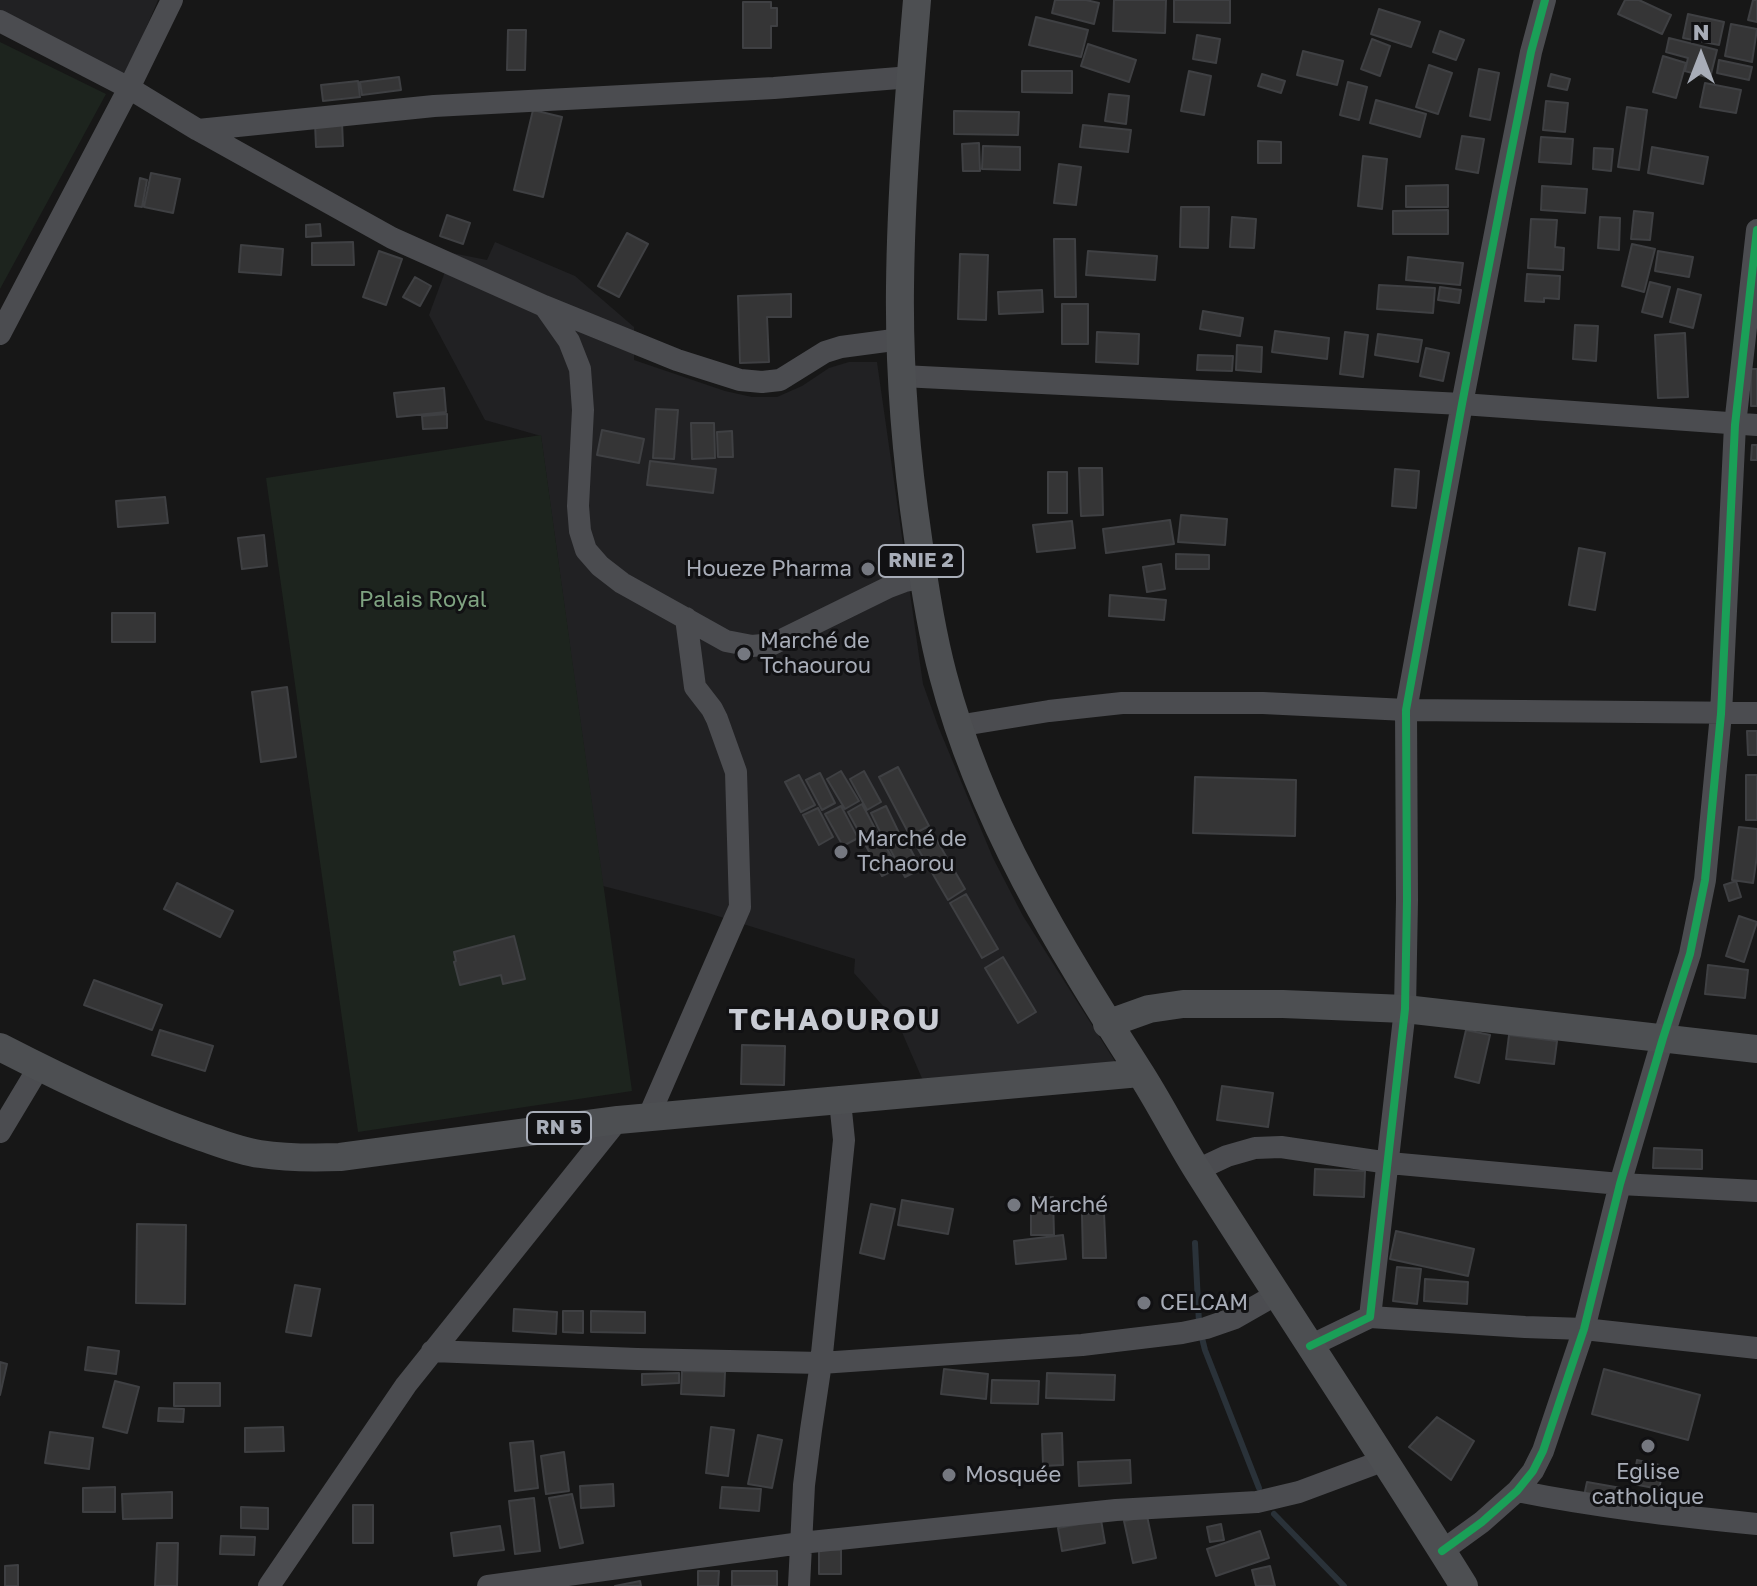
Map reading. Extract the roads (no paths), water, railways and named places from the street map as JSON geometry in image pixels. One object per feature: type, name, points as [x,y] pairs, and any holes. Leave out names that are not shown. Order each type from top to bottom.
[{"type":"main road","name":"RNIE 2","points":[[917,0],[901,240],[902,376],[911,493],[931,629],[957,726],[1000,832],[1024,881],[1107,1024],[1464,1586]]},
{"type":"main road","points":[[1107,1024],[1149,1009],[1183,1004],[1283,1004],[1405,1009],[1757,1049]]},
{"type":"main road","name":"RN 5","points":[[0,1047],[122,1107],[173,1127],[258,1154],[297,1158],[340,1157],[618,1120],[1140,1073]]},
{"type":"street","points":[[0,334],[172,0]]},
{"type":"street","points":[[1370,1317],[1405,1009],[1406,710],[1462,404],[1528,67],[1545,0]]},
{"type":"street","points":[[0,21],[129,88],[392,238],[544,306],[677,360],[740,380],[762,382],[780,380],[825,352],[841,347],[901,339]]},
{"type":"street","points":[[198,130],[434,106],[774,88],[911,77]]},
{"type":"street","points":[[1442,1551],[1517,1491],[1533,1471],[1543,1451],[1584,1329],[1620,1184],[1690,954],[1705,880],[1721,714],[1746,425],[1757,230]]},
{"type":"street","points":[[544,306],[569,341],[580,369],[583,410],[578,506],[580,531],[586,550],[622,583],[726,641],[752,646],[773,644],[889,587],[923,578]]},
{"type":"street","points":[[902,376],[1462,404],[1746,425]]},
{"type":"street","points":[[648,1118],[740,907],[736,772],[717,719],[695,687],[686,618]]},
{"type":"street","points":[[957,726],[1122,703],[1263,703],[1406,710],[1757,713]]},
{"type":"street","points":[[0,1132],[39,1067]]},
{"type":"street","points":[[799,1586],[809,1445],[821,1363],[844,1140],[840,1101]]},
{"type":"street","points":[[269,1586],[406,1385],[618,1120]]},
{"type":"street","points":[[1197,1170],[1227,1156],[1255,1148],[1281,1147],[1389,1163],[1620,1184],[1757,1191]]},
{"type":"street","points":[[432,1351],[821,1363],[1082,1345],[1182,1333],[1235,1318],[1277,1294]]},
{"type":"street","points":[[1310,1346],[1370,1317],[1584,1329],[1757,1348]]},
{"type":"street","points":[[488,1586],[801,1543],[1116,1510],[1257,1502],[1299,1492],[1385,1460]]},
{"type":"street","points":[[1517,1491],[1682,1517],[1757,1524]]},
{"type":"waterway","points":[[1195,1243],[1199,1323]]},
{"type":"waterway","points":[[1201,1334],[1259,1488]]},
{"type":"waterway","points":[[1274,1514],[1344,1586]]},
{"type":"place","name":"Houeze Pharma","points":[[868,569]]},
{"type":"place","name":"Marché de Tchaourou","points":[[744,654]]},
{"type":"place","name":"Marché de Tchaorou","points":[[841,852]]},
{"type":"place","name":"Marché","points":[[1014,1205]]},
{"type":"place","name":"CELCAM","points":[[1144,1303]]},
{"type":"place","name":"Eglise catholique","points":[[1648,1446]]},
{"type":"place","name":"Mosquée","points":[[949,1475]]},
{"type":"district","name":"TCHAOUROU","points":[[835,1020]]},
{"type":"park label","name":"Palais Royal","points":[[423,600]]}]
